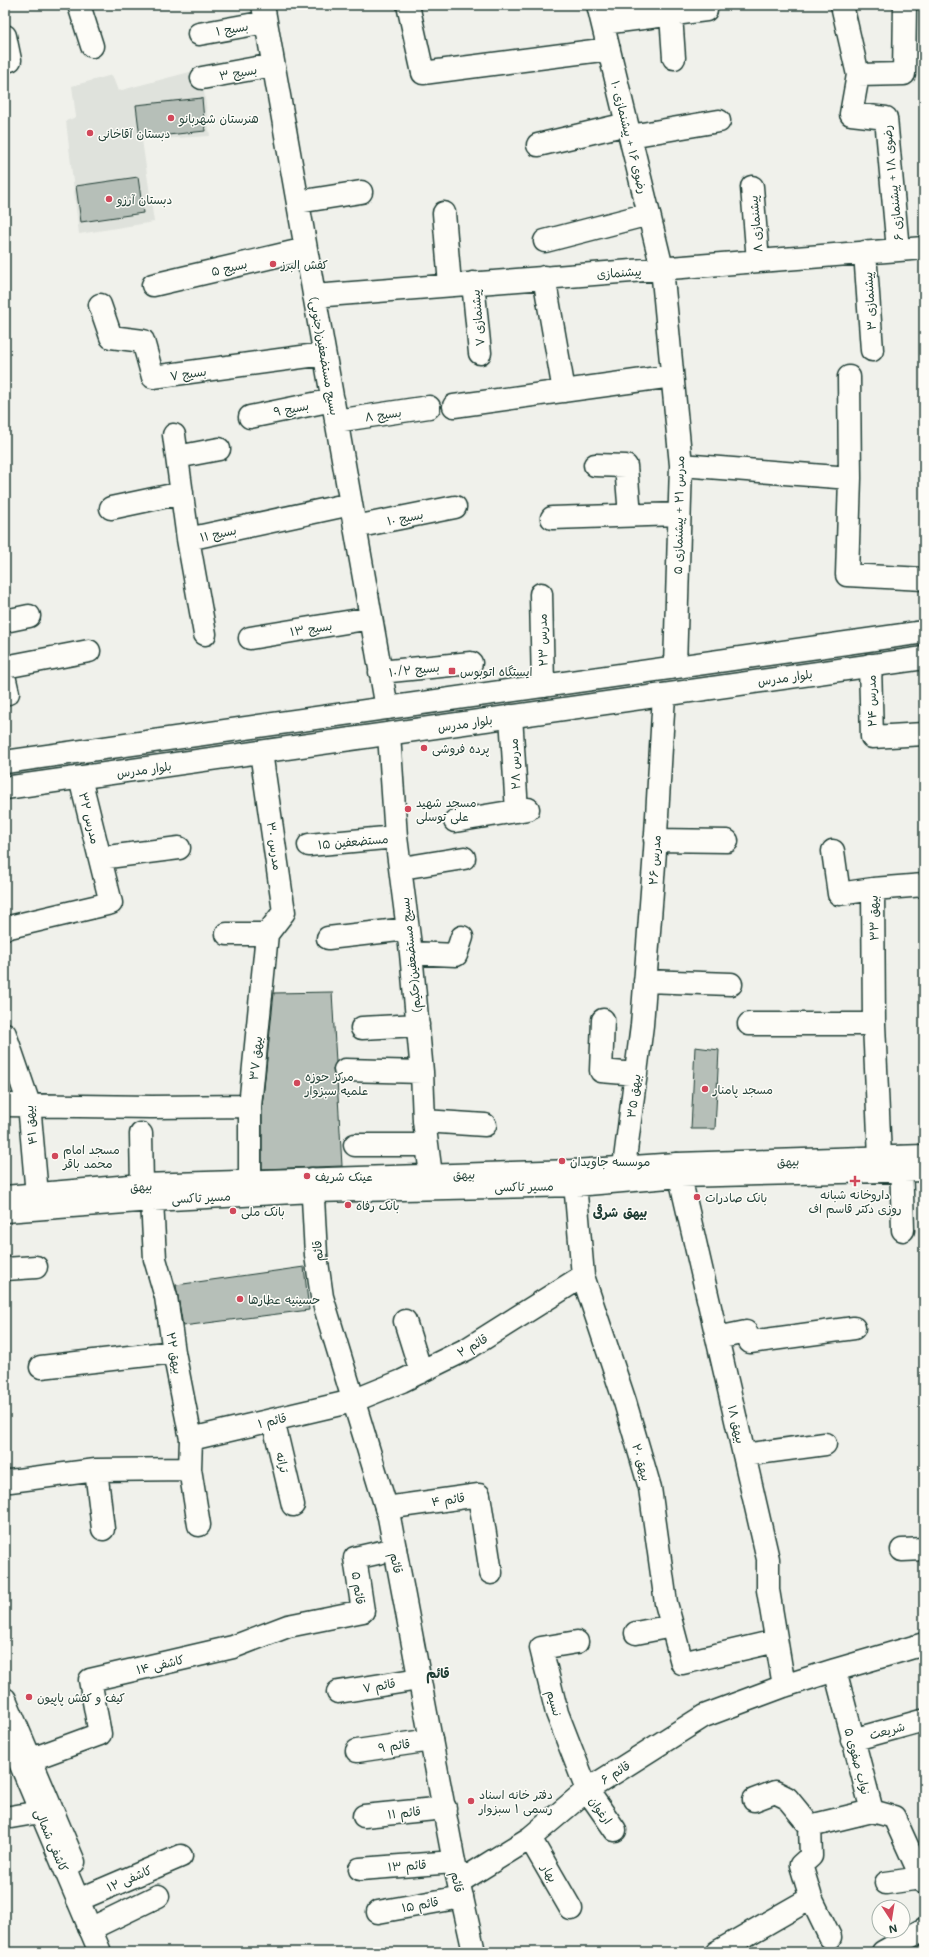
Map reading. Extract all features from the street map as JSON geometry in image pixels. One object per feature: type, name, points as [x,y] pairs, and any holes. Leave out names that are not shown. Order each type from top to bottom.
[{"type":"street","points":[[79,5],[92,46]]},
{"type":"street","points":[[408,5],[423,73],[609,50]]},
{"type":"street","name":"رضوی ۱۸ + پیشنمازی ۶","points":[[842,5],[858,74],[851,114],[886,118],[898,250]]},
{"type":"street","points":[[858,74],[904,74],[905,5]]},
{"type":"street","points":[[601,14],[671,16],[706,10]]},
{"type":"street","name":"بسیج ۱","points":[[199,34],[264,14]]},
{"type":"street","name":"بسیج مستضعفین(جنوبی)","points":[[264,14],[387,708]]},
{"type":"street","name":"رضوی ۱۶ + پیشنمازی ۱۰","points":[[601,14],[662,268]]},
{"type":"street","points":[[671,16],[674,58]]},
{"type":"street","points":[[5,36],[10,60]]},
{"type":"street","name":"بسیج ۳","points":[[202,78],[273,65]]},
{"type":"street","points":[[538,145],[629,130],[719,121]]},
{"type":"street","name":"پیشنمازی ۸","points":[[752,187],[758,260]]},
{"type":"street","points":[[298,202],[361,192]]},
{"type":"street","points":[[444,213],[450,285]]},
{"type":"street","points":[[545,241],[649,214]]},
{"type":"street","name":"پیشنمازی","points":[[314,296],[924,248]]},
{"type":"street","name":"بسیج ۵","points":[[153,285],[306,249]]},
{"type":"street","name":"پیشنمازی ۳","points":[[865,252],[872,350]]},
{"type":"street","name":"مدرس ۲۱ + پیشنمازی ۵","points":[[662,268],[681,465],[674,667]]},
{"type":"street","points":[[544,278],[564,391]]},
{"type":"street","name":"پیشنمازی ۷","points":[[473,283],[480,353]]},
{"type":"street","name":"بسیج ۷","points":[[100,305],[111,337],[143,341],[153,377],[324,354]]},
{"type":"street","points":[[454,406],[672,376]]},
{"type":"street","points":[[849,377],[850,478],[847,575],[924,579]]},
{"type":"street","name":"بسیج ۸","points":[[334,410],[430,407]]},
{"type":"street","name":"بسیج ۹","points":[[250,417],[334,410]]},
{"type":"street","name":"بسیج ۱۱","points":[[174,435],[188,539],[351,504]]},
{"type":"street","points":[[177,457],[219,449]]},
{"type":"street","points":[[595,465],[626,466],[630,515]]},
{"type":"street","points":[[681,465],[850,478]]},
{"type":"street","points":[[111,508],[182,493]]},
{"type":"street","name":"بسیج ۱۰","points":[[355,527],[455,507]]},
{"type":"street","points":[[552,518],[679,514]]},
{"type":"street","points":[[188,539],[205,634]]},
{"type":"street","name":"مدرس ۲۳","points":[[541,594],[552,684],[567,708]]},
{"type":"street","points":[[5,621],[29,616]]},
{"type":"street","name":"بسیج ۱۳","points":[[250,638],[371,618]]},
{"type":"street","points":[[5,762],[924,632]]},
{"type":"street","points":[[5,667],[89,651]]},
{"type":"street","name":"بلوار مدرس","points":[[5,788],[924,658]]},
{"type":"street","name":"بسیج ۱۰/۲","points":[[380,672],[471,663]]},
{"type":"street","name":"مدرس ۲۴","points":[[870,665],[872,737],[924,734]]},
{"type":"street","points":[[5,680],[8,693],[5,694]]},
{"type":"street","name":"مدرس ۲۶","points":[[642,1025],[656,840],[664,695]]},
{"type":"street","name":"مدرس ۲۸","points":[[455,821],[522,810],[511,716]]},
{"type":"street","name":"بسیج مستضعفین(حکیم)","points":[[389,734],[396,837],[411,953],[422,1072],[424,1121],[432,1175]]},
{"type":"street","points":[[197,735],[201,760]]},
{"type":"street","name":"مدرس ۳۰","points":[[261,752],[284,912],[267,934]]},
{"type":"street","name":"مدرس ۳۲","points":[[5,928],[110,903],[80,778]]},
{"type":"street","name":"مستضعفین ۱۵","points":[[309,845],[396,837]]},
{"type":"street","points":[[656,840],[727,841]]},
{"type":"street","points":[[100,858],[179,848]]},
{"type":"street","name":"بیهق ۳۳","points":[[833,851],[839,894],[873,889],[874,1024],[880,1157]]},
{"type":"street","points":[[400,866],[408,867],[464,858]]},
{"type":"street","points":[[873,889],[924,885]]},
{"type":"street","points":[[328,938],[408,929]]},
{"type":"street","points":[[227,934],[267,934]]},
{"type":"street","name":"بیهق ۳۷","points":[[250,1182],[250,1106],[267,934]]},
{"type":"street","points":[[411,953],[456,955],[462,936]]},
{"type":"street","points":[[645,981],[731,984]]},
{"type":"street","points":[[603,1020],[601,1071],[636,1074]]},
{"type":"street","points":[[750,1024],[874,1024]]},
{"type":"street","points":[[362,1028],[418,1025]]},
{"type":"street","name":"بیهق ۳۵","points":[[624,1167],[642,1025]]},
{"type":"street","name":"بیهق ۴۱","points":[[5,1034],[29,1104],[37,1195]]},
{"type":"street","points":[[344,1070],[422,1072]]},
{"type":"street","points":[[6,1105],[29,1104],[152,1107],[250,1106]]},
{"type":"street","points":[[424,1121],[485,1125]]},
{"type":"street","name":"بیهق ۲۲","points":[[141,1134],[154,1259],[166,1297],[174,1352],[191,1439],[190,1469],[198,1525]]},
{"type":"street","points":[[355,1145],[427,1145]]},
{"type":"street","name":"بیهق","points":[[5,1197],[147,1192],[250,1182],[313,1185],[432,1175],[575,1178],[624,1167],[678,1170],[756,1163],[880,1157],[901,1164],[924,1156]]},
{"type":"street","points":[[901,1164],[904,1230]]},
{"type":"street","name":"مسیر تاکسی","points":[[5,1211],[147,1192],[313,1185],[575,1178],[678,1170],[901,1164],[924,1170]]},
{"type":"street","name":"بیهق ۱۸","points":[[678,1170],[768,1559],[768,1590],[784,1686]]},
{"type":"street","name":"بیهق ۲۰","points":[[575,1178],[583,1276],[650,1488],[666,1603],[682,1664],[776,1641]]},
{"type":"street","name":"قائم","points":[[313,1185],[316,1255],[322,1297],[386,1508],[445,1808],[471,1951]]},
{"type":"street","points":[[5,1269],[36,1267]]},
{"type":"street","name":"قائم ۲","points":[[353,1401],[421,1372],[467,1348],[583,1276]]},
{"type":"street","points":[[405,1321],[421,1372]]},
{"type":"street","points":[[717,1338],[746,1332],[750,1342],[854,1328]]},
{"type":"street","points":[[41,1367],[174,1352]]},
{"type":"street","name":"قائم ۱","points":[[191,1439],[353,1401]]},
{"type":"street","name":"ترانه","points":[[273,1420],[294,1505]]},
{"type":"street","points":[[744,1454],[825,1444]]},
{"type":"street","points":[[10,1481],[96,1470],[190,1469]]},
{"type":"street","points":[[96,1470],[103,1529]]},
{"type":"street","name":"قائم ۴","points":[[386,1508],[479,1495],[491,1573]]},
{"type":"street","points":[[902,1550],[924,1549]]},
{"type":"street","name":"قائم ۵","points":[[362,1611],[355,1558],[395,1550]]},
{"type":"street","name":"کاشفی ۱۴","points":[[26,1760],[100,1734],[90,1680],[233,1647],[288,1626],[362,1611]]},
{"type":"street","points":[[636,1633],[672,1626]]},
{"type":"street","name":"نسیم","points":[[577,1642],[541,1648],[557,1714],[587,1790]]},
{"type":"street","points":[[784,1686],[924,1644]]},
{"type":"street","name":"نواب صفوی ۵","points":[[835,1670],[872,1812]]},
{"type":"street","name":"قائم ۷","points":[[338,1692],[419,1679]]},
{"type":"street","name":"قائم ۶","points":[[458,1880],[530,1838],[587,1790],[704,1716],[784,1686]]},
{"type":"street","points":[[5,1699],[26,1760],[83,1898]]},
{"type":"street","name":"شریعت","points":[[852,1740],[921,1721]]},
{"type":"street","name":"کاشفی شمالی","points":[[5,1727],[26,1760],[40,1812],[83,1898],[95,1926],[100,1952]]},
{"type":"street","name":"قائم ۹","points":[[356,1751],[431,1740]]},
{"type":"street","name":"ارغوان","points":[[587,1790],[615,1830]]},
{"type":"street","points":[[754,1800],[775,1792],[787,1798],[810,1826],[811,1856],[801,1865],[811,1898],[830,1937]]},
{"type":"street","name":"قائم ۱۱","points":[[364,1816],[445,1808]]},
{"type":"street","points":[[5,1818],[40,1812]]},
{"type":"street","points":[[810,1826],[872,1812],[894,1817],[916,1846],[923,1880],[886,1883]]},
{"type":"street","name":"بهار","points":[[530,1838],[571,1909]]},
{"type":"street","name":"کاشفی ۱۲","points":[[83,1898],[181,1856]]},
{"type":"street","name":"قائم ۱۳","points":[[360,1868],[458,1880]]},
{"type":"street","name":"قائم ۱۵","points":[[378,1912],[458,1880]]},
{"type":"street","points":[[112,1952],[95,1926],[158,1896]]},
{"type":"street","points":[[717,1952],[811,1898]]},
{"type":"street","points":[[883,1952],[924,1929]]},
{"type":"shaded area","points":[[201,69],[210,136],[142,140],[154,222],[79,234],[66,121],[76,117],[72,86],[112,75],[118,91]]},
{"type":"building","name":"هنرستان شهربانو","points":[[202,98],[205,131],[140,138],[136,105]]},
{"type":"building","name":"دبستان آرزو","points":[[138,177],[143,213],[81,222],[76,186]]},
{"type":"building","name":"مرکز حوزه علمیه سبزوار","points":[[332,992],[336,1062],[333,1070],[337,1079],[342,1166],[262,1169],[262,1107],[274,993]]},
{"type":"building","name":"مسجد پامنار","points":[[695,1047],[719,1050],[715,1129],[691,1129]]},
{"type":"building","name":"حسینیه عطارها","points":[[304,1267],[309,1310],[183,1326],[176,1285]]},
{"type":"place","name":"هنرستان شهربانو","points":[[171,118]]},
{"type":"place","name":"دبستان آقاخانی","points":[[90,133]]},
{"type":"place","name":"دبستان آرزو","points":[[109,199]]},
{"type":"place","name":"کفش البرز","points":[[273,264]]},
{"type":"place","name":"ایستگاه اتوبوس","points":[[452,671]]},
{"type":"place","name":"پرده فروشی","points":[[424,748]]},
{"type":"place","name":"مسجد شهید علی توسلی","points":[[408,809]]},
{"type":"place","name":"مرکز حوزه علمیه سبزوار","points":[[297,1083]]},
{"type":"place","name":"مسجد پامنار","points":[[705,1089]]},
{"type":"place","name":"مسجد امام محمد باقر","points":[[55,1156]]},
{"type":"place","name":"موسسه جاویدان","points":[[562,1161]]},
{"type":"place","name":"عینک شریف","points":[[307,1176]]},
{"type":"place","name":"داروخانه شبانه روزی دکتر قاسم اف","points":[[855,1181]]},
{"type":"place","name":"بانک صادرات","points":[[697,1197]]},
{"type":"place","name":"بانک رفاه","points":[[348,1205]]},
{"type":"place","name":"بانک ملی","points":[[233,1211]]},
{"type":"place","name":"حسینیه عطارها","points":[[240,1299]]},
{"type":"place","name":"کیف و کفش پاپیون","points":[[29,1697]]},
{"type":"place","name":"دفتر خانه اسناد رسمی ۱ سبزوار","points":[[471,1801]]},
{"type":"district","name":"بیهق شرقی","points":[[620,1211]]},
{"type":"district","name":"قائم","points":[[438,1672]]}]
